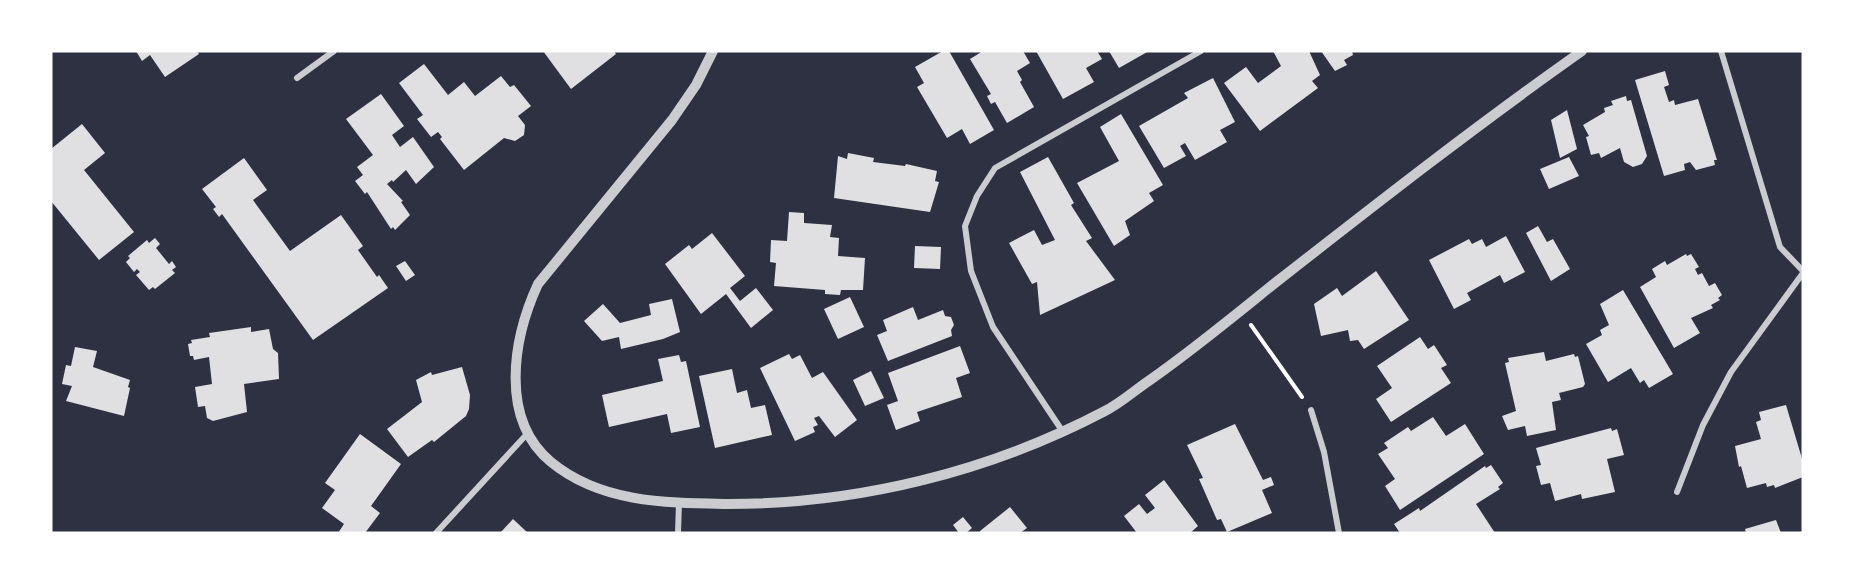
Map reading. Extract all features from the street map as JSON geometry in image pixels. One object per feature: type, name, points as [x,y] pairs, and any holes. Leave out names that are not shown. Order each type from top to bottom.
[{"type":"street","points":[[297,78],[334,51]]},
{"type":"street","points":[[713,51],[696,85],[672,120],[538,284],[525,312],[516,346],[516,389],[527,434],[536,448],[551,462],[585,485],[627,497],[679,503],[758,504],[857,495],[971,467],[1063,432],[1108,409],[1163,370],[1470,130],[1582,51]]},
{"type":"street","points":[[1063,432],[993,327],[971,271],[965,226],[977,196],[995,168],[1201,51]]},
{"type":"street","points":[[1677,492],[1703,425],[1731,372],[1803,272],[1780,248],[1721,51]]},
{"type":"street","points":[[1311,410],[1324,452],[1339,533]]},
{"type":"street","points":[[436,533],[527,434]]},
{"type":"street","points":[[678,533],[679,503]]},
{"type":"path","points":[[1258,335],[1311,410]]},
{"type":"building","points":[[136,51],[197,51],[199,54],[165,77],[150,55],[142,61]]},
{"type":"building","points":[[543,51],[614,51],[616,54],[571,89]]},
{"type":"building","points":[[943,51],[949,51],[994,130],[970,144],[962,129],[947,138],[917,87],[924,83],[915,67]]},
{"type":"building","points":[[983,51],[1023,51],[1030,63],[1017,71],[1022,80],[1020,82],[1034,107],[1007,123],[995,102],[991,104],[987,96],[991,94],[970,59]]},
{"type":"building","points":[[1036,51],[1097,51],[1102,59],[1086,68],[1094,82],[1063,99]]},
{"type":"building","points":[[1109,51],[1149,51],[1119,68]]},
{"type":"building","points":[[1273,51],[1309,51],[1320,75],[1312,81],[1318,88],[1260,131],[1224,83],[1246,67],[1258,83],[1281,66]]},
{"type":"building","points":[[1321,51],[1352,51],[1353,55],[1344,60],[1347,65],[1335,71]]},
{"type":"building","points":[[424,64],[448,95],[464,82],[475,96],[501,76],[510,87],[514,85],[531,106],[518,116],[525,125],[524,135],[515,141],[504,138],[464,170],[440,139],[442,137],[438,132],[431,137],[417,119],[423,115],[399,83]]},
{"type":"building","points":[[1665,71],[1669,85],[1664,87],[1669,102],[1674,100],[1675,105],[1698,99],[1717,160],[1714,160],[1715,165],[1696,170],[1690,162],[1684,164],[1685,170],[1664,176],[1635,80]]},
{"type":"building","points":[[1213,78],[1235,122],[1220,130],[1227,142],[1195,160],[1185,143],[1180,146],[1186,156],[1164,168],[1139,126],[1188,98],[1184,93]]},
{"type":"building","points":[[381,94],[404,126],[392,135],[400,147],[413,137],[434,167],[416,184],[406,170],[393,182],[392,180],[387,184],[403,201],[401,202],[410,215],[395,230],[393,227],[391,229],[367,192],[365,194],[355,181],[363,175],[357,167],[373,155],[346,119]]},
{"type":"building","points":[[1626,96],[1627,101],[1631,100],[1647,156],[1642,164],[1633,167],[1624,162],[1620,148],[1601,158],[1599,153],[1591,155],[1586,137],[1589,136],[1583,125],[1605,112],[1604,108],[1613,105],[1611,101]]},
{"type":"building","points":[[1567,110],[1577,149],[1560,158],[1551,120]]},
{"type":"building","points":[[1121,114],[1163,185],[1149,193],[1154,201],[1125,221],[1130,235],[1114,246],[1077,183],[1119,161],[1100,127]]},
{"type":"building","points":[[82,124],[105,153],[84,170],[134,232],[99,260],[51,201],[51,149]]},
{"type":"building","points":[[848,153],[874,158],[873,162],[905,166],[906,164],[937,171],[935,181],[939,182],[930,212],[834,198],[838,156],[847,159]]},
{"type":"building","points":[[1048,157],[1074,203],[1071,205],[1092,238],[1086,241],[1115,280],[1040,315],[1037,282],[1032,284],[1009,243],[1034,230],[1042,245],[1055,240],[1020,172]]},
{"type":"building","points":[[1569,157],[1579,176],[1549,189],[1540,169]]},
{"type":"building","points":[[244,158],[267,190],[253,200],[290,251],[341,215],[363,246],[358,250],[377,277],[379,275],[388,288],[313,340],[222,214],[219,217],[213,209],[216,207],[202,189]]},
{"type":"building","points":[[789,212],[804,213],[804,223],[832,225],[830,237],[839,238],[838,256],[865,258],[863,290],[841,290],[840,295],[825,294],[825,290],[774,286],[776,263],[770,262],[771,240],[787,241]]},
{"type":"building","points":[[1538,226],[1547,242],[1553,239],[1570,269],[1551,281],[1526,233]]},
{"type":"building","points":[[712,233],[745,276],[730,288],[740,301],[756,288],[773,310],[751,328],[726,294],[701,314],[665,264],[689,245],[692,249]]},
{"type":"building","points":[[1506,236],[1525,272],[1504,283],[1500,275],[1467,293],[1471,300],[1454,309],[1429,260],[1469,239],[1472,244],[1482,239],[1486,247]]},
{"type":"building","points":[[155,238],[160,244],[156,248],[169,264],[172,261],[176,267],[172,270],[175,273],[155,289],[153,287],[149,290],[136,275],[140,272],[137,269],[134,272],[126,262],[130,258],[128,256],[147,240],[149,243]]},
{"type":"building","points":[[915,246],[941,247],[940,269],[914,268]]},
{"type":"building","points":[[1686,254],[1687,256],[1691,254],[1699,267],[1695,269],[1698,275],[1702,273],[1709,286],[1715,283],[1722,295],[1718,298],[1720,300],[1711,305],[1713,308],[1691,318],[1700,333],[1674,348],[1640,287],[1656,277],[1652,269],[1665,261],[1667,265]]},
{"type":"building","points":[[405,261],[415,275],[406,281],[396,266]]},
{"type":"building","points":[[1376,271],[1409,320],[1364,349],[1358,340],[1350,341],[1348,330],[1321,336],[1314,304],[1337,288],[1342,296]]},
{"type":"building","points":[[1623,290],[1673,374],[1649,388],[1644,380],[1640,383],[1631,368],[1608,382],[1586,344],[1602,335],[1600,330],[1609,325],[1600,304]]},
{"type":"building","points":[[850,297],[864,327],[838,339],[824,309]]},
{"type":"building","points":[[672,299],[680,332],[663,339],[621,349],[619,337],[602,341],[584,321],[603,304],[620,323],[651,315],[649,304]]},
{"type":"building","points":[[913,307],[918,320],[943,310],[945,316],[951,317],[954,325],[951,330],[952,336],[888,361],[877,335],[887,331],[883,320]]},
{"type":"building","points":[[251,327],[251,332],[269,329],[273,349],[278,353],[279,379],[244,384],[247,412],[213,421],[207,418],[205,406],[198,407],[195,387],[212,384],[209,357],[194,360],[193,356],[190,356],[188,344],[192,343],[191,340],[210,337],[209,333]]},
{"type":"building","points":[[1420,337],[1428,349],[1434,345],[1447,365],[1441,368],[1451,383],[1391,422],[1376,399],[1392,388],[1377,366]]},
{"type":"building","points":[[960,346],[970,373],[956,378],[962,397],[917,412],[920,421],[896,430],[887,405],[898,401],[888,373]]},
{"type":"building","points":[[75,347],[97,351],[93,367],[130,380],[124,416],[66,401],[72,386],[62,384],[66,365],[71,366]]},
{"type":"building","points":[[1544,352],[1546,361],[1574,354],[1575,357],[1578,356],[1585,384],[1583,387],[1559,393],[1561,400],[1552,402],[1556,430],[1527,436],[1525,426],[1508,430],[1502,416],[1516,411],[1505,363],[1509,362],[1508,358]]},
{"type":"building","points":[[789,354],[792,359],[800,355],[812,378],[823,372],[857,420],[835,437],[819,416],[814,418],[818,425],[813,427],[815,432],[795,441],[760,368]]},
{"type":"building","points":[[679,355],[681,362],[686,361],[700,427],[671,433],[667,414],[609,427],[602,395],[663,381],[658,359]]},
{"type":"building","points":[[462,367],[470,395],[466,416],[434,442],[432,440],[408,457],[387,429],[422,402],[416,380],[431,372],[432,375]]},
{"type":"building","points":[[732,369],[737,393],[747,390],[751,408],[765,405],[772,435],[715,448],[699,376]]},
{"type":"building","points":[[871,371],[884,398],[865,406],[853,380]]},
{"type":"building","points":[[1786,405],[1803,462],[1803,477],[1775,488],[1774,485],[1767,487],[1766,483],[1747,488],[1741,466],[1739,467],[1735,446],[1761,439],[1756,422],[1761,420],[1759,412]]},
{"type":"building","points":[[1433,417],[1446,436],[1465,424],[1484,454],[1400,510],[1385,486],[1395,479],[1378,454],[1388,448],[1384,443],[1408,427],[1411,431]]},
{"type":"building","points":[[1235,424],[1263,480],[1271,477],[1274,485],[1262,490],[1272,513],[1227,532],[1221,519],[1217,520],[1199,479],[1203,478],[1187,445]]},
{"type":"building","points":[[1611,428],[1612,431],[1617,429],[1624,455],[1607,459],[1615,492],[1582,499],[1581,494],[1555,501],[1550,483],[1541,485],[1536,466],[1541,465],[1536,448]]},
{"type":"building","points":[[360,434],[401,464],[371,506],[380,513],[365,533],[338,533],[344,524],[322,508],[335,490],[325,483]]},
{"type":"building","points":[[1491,465],[1503,483],[1498,487],[1500,489],[1476,504],[1495,533],[1400,533],[1394,524],[1419,508],[1420,511],[1485,466],[1486,468]]},
{"type":"building","points":[[1164,480],[1198,526],[1190,533],[1137,533],[1124,516],[1139,504],[1147,514],[1155,508],[1145,495]]},
{"type":"building","points":[[1010,507],[1027,528],[1020,533],[981,533],[980,531]]},
{"type":"building","points":[[963,517],[972,528],[966,533],[959,533],[953,525]]},
{"type":"building","points":[[513,519],[528,533],[500,533]]},
{"type":"building","points":[[1776,520],[1781,533],[1746,533],[1745,529]]}]
